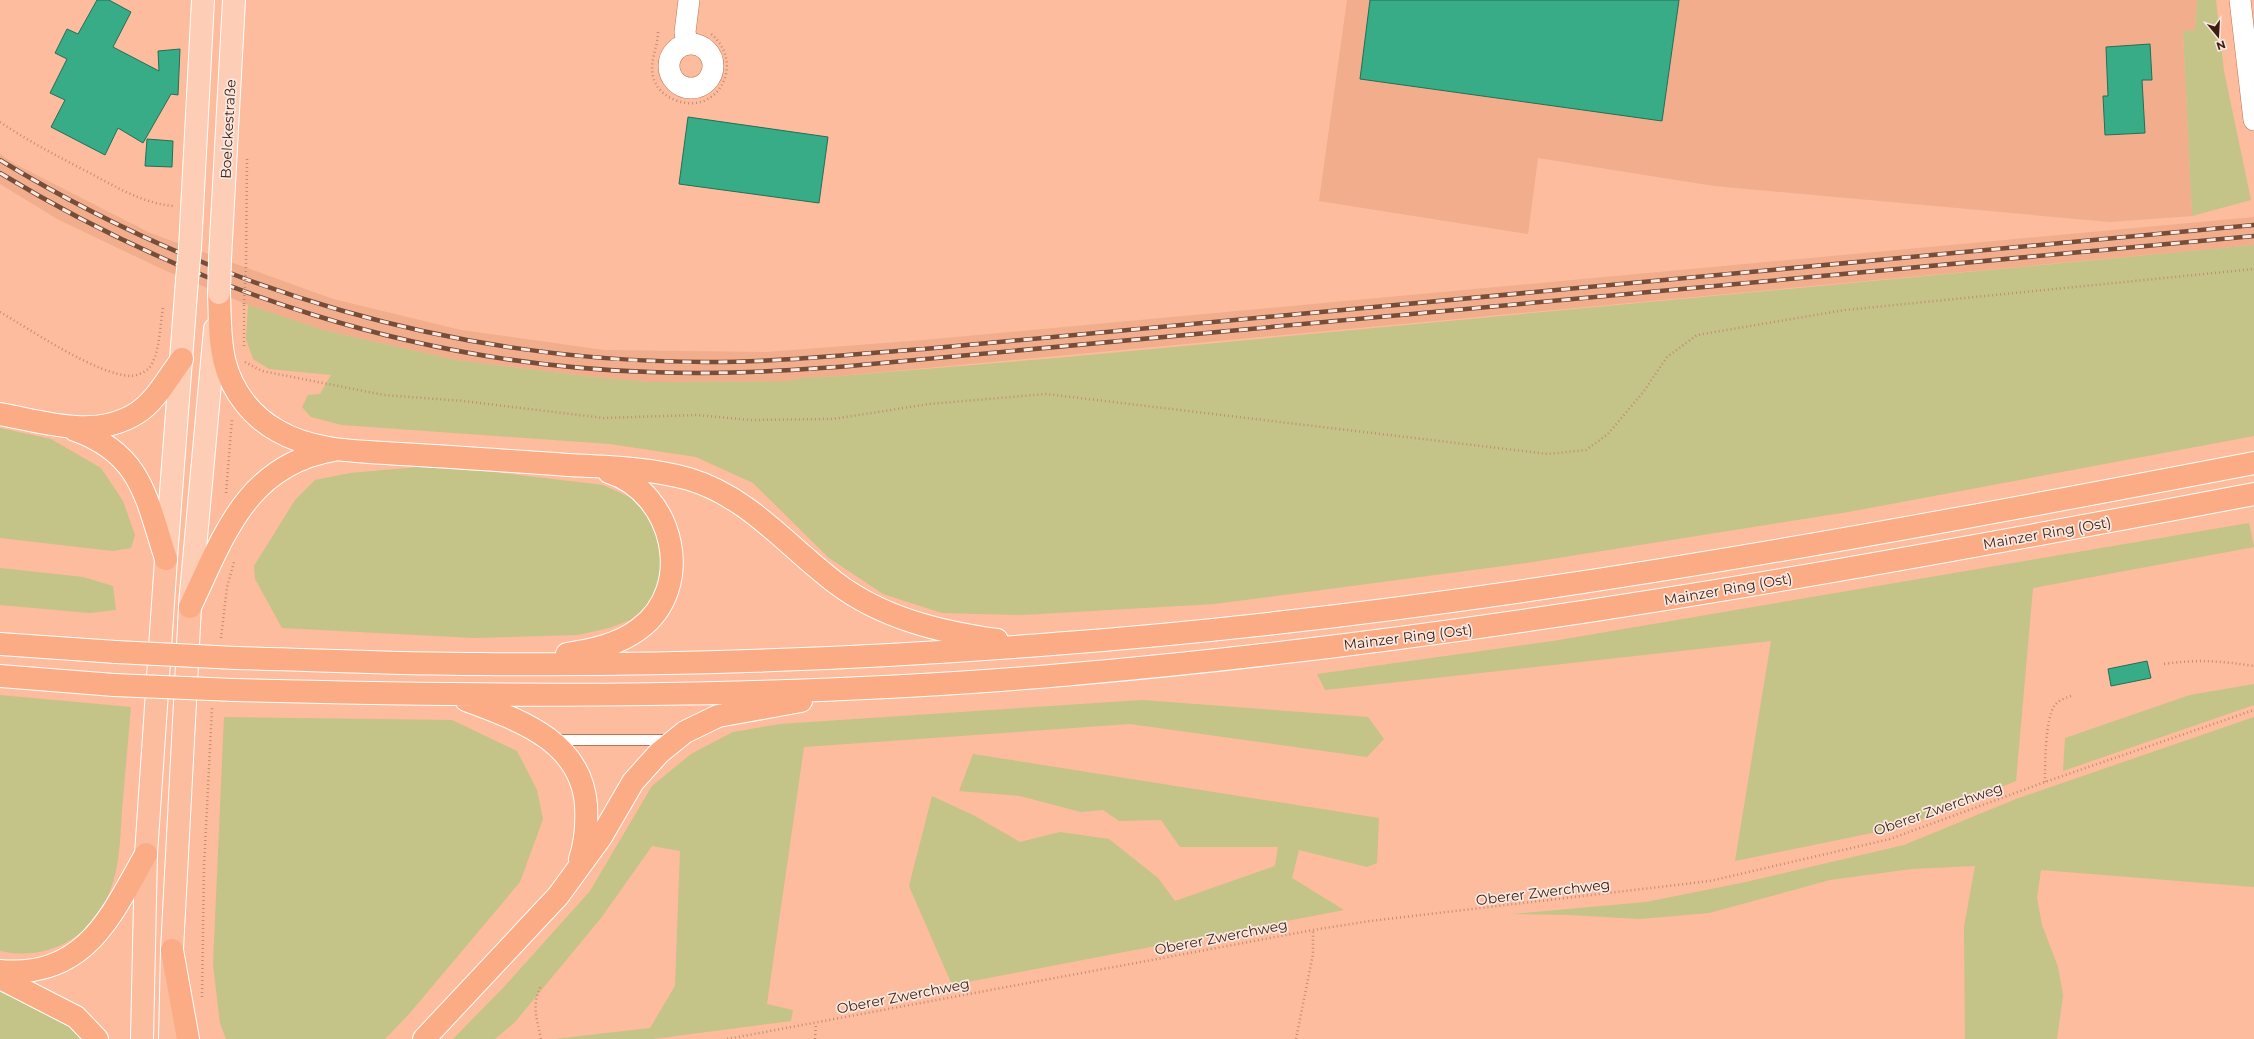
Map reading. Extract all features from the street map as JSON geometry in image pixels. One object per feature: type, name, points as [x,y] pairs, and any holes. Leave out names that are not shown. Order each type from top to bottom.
[{"type":"highway","points":[[218,293],[225,363],[233,384],[250,409],[262,421],[279,432],[297,440],[340,450],[591,466],[661,473],[712,487],[734,498],[755,513],[838,585],[867,603],[908,621],[995,640],[1054,644]]},
{"type":"highway","points":[[0,414],[68,427],[85,428],[104,425],[137,413],[152,400],[182,359]]},
{"type":"highway","points":[[68,427],[100,440],[113,448],[125,460],[136,476],[145,496],[166,559],[146,854],[142,1039]]},
{"type":"highway","points":[[170,1039],[172,950],[190,607],[233,517],[257,488],[275,474],[295,462],[316,453],[340,450]]},
{"type":"highway","name":"Mainzer Ring (Ost)","points":[[1054,644],[1196,631],[1368,612],[1545,588],[1858,537],[2254,463]]},
{"type":"highway","points":[[480,664],[583,652],[622,640],[639,629],[652,616],[662,600],[669,584],[672,551],[668,531],[660,514],[649,498],[634,485],[618,475],[591,466]]},
{"type":"highway","name":"Mainzer Ring (Ost)","points":[[887,686],[1058,675],[1199,662],[1390,640],[1681,597],[2254,494]]},
{"type":"highway","points":[[0,644],[236,658],[480,664],[694,663],[885,655],[1054,644]]},
{"type":"highway","points":[[0,676],[114,685],[456,696],[693,693],[887,686]]},
{"type":"highway","points":[[424,1039],[558,896],[610,822],[636,778],[644,768],[674,740],[701,724],[735,712],[887,686]]},
{"type":"highway","points":[[456,696],[514,718],[551,740],[571,761],[580,779],[585,797],[586,832],[575,872]]},
{"type":"highway","points":[[0,971],[34,970],[53,965],[70,957],[87,945],[104,926],[146,854]]},
{"type":"highway","points":[[172,950],[188,1039]]},
{"type":"highway","points":[[0,978],[76,1017],[97,1039]]},
{"type":"main road","points":[[166,559],[194,207],[203,0]]},
{"type":"main road","name":"Boelckestraße","points":[[190,607],[218,293],[234,0]]},
{"type":"street","points":[[687,43],[685,32],[689,0]]},
{"type":"street","points":[[2240,0],[2254,120]]},
{"type":"lane","points":[[551,740],[674,740]]},
{"type":"path","points":[[658,32],[658,44],[653,55],[651,68],[654,80],[667,97],[682,103],[695,103],[707,99],[717,92],[724,82],[727,70],[727,58],[722,46],[711,34]]},
{"type":"path","points":[[0,122],[27,140],[124,191],[164,205],[194,207]]},
{"type":"path","points":[[244,354],[246,268]]},
{"type":"path","points":[[245,367],[243,361],[262,371],[384,395],[463,401],[604,418],[697,415],[750,420],[833,419],[929,404],[1046,394],[1548,454],[1586,450],[1608,434],[1644,391],[1667,357],[1697,335],[1845,310],[2254,269]]},
{"type":"path","points":[[0,312],[86,362],[124,375],[133,376],[147,370],[155,358],[164,303]]},
{"type":"path","points":[[226,494],[232,411]]},
{"type":"path","points":[[221,641],[227,587],[236,558]]},
{"type":"path","points":[[2164,664],[2188,660],[2219,660],[2254,666]]},
{"type":"path","points":[[2045,782],[2048,725],[2054,705],[2062,699],[2071,696]]},
{"type":"path","points":[[202,1004],[204,866],[213,703]]},
{"type":"path","name":"Oberer Zwerchweg","points":[[727,1039],[1313,930],[1370,921],[1710,881],[1890,839],[2045,782],[2254,710]]},
{"type":"path","points":[[1296,1039],[1313,954],[1313,930]]},
{"type":"path","points":[[541,986],[535,998],[535,1012],[541,1039]]},
{"type":"path","points":[[815,1039],[816,1023]]},
{"type":"shaded area","points":[[1347,0],[2197,0],[2195,30],[2183,31],[2192,216],[2110,222],[1714,186],[1538,158],[1528,234],[1319,201]]},
{"type":"shaded area","points":[[2197,0],[2216,0],[2224,71],[2251,200],[2192,216],[2183,31],[2195,30]]},
{"type":"shaded area","points":[[0,154],[15,164],[150,233],[333,299],[461,330],[604,350],[766,352],[924,340],[2254,217],[2254,245],[840,376],[801,378],[787,381],[649,382],[585,376],[456,360],[327,331],[248,305],[164,270],[59,220],[0,184]]},
{"type":"shaded area","points":[[2254,245],[2254,436],[1848,512],[1526,563],[1214,604],[1022,615],[942,613],[883,594],[829,558],[753,483],[696,457],[610,444],[342,425],[311,417],[302,407],[308,395],[320,394],[331,375],[269,369],[253,359],[246,339],[248,305],[327,331],[456,360],[585,376],[649,382],[787,381],[801,378],[1056,358]]},
{"type":"shaded area","points":[[0,428],[51,439],[101,468],[123,501],[135,535],[131,548],[113,551],[0,538]]},
{"type":"shaded area","points":[[419,467],[492,472],[603,485],[636,500],[656,519],[665,547],[660,587],[645,608],[630,620],[609,628],[578,635],[474,638],[282,628],[255,579],[254,566],[295,500],[315,480],[350,473]]},
{"type":"shaded area","points":[[2249,523],[2254,547],[2033,588],[2016,781],[1906,826],[1735,861],[1771,641],[1325,690],[1317,674],[1553,641]]},
{"type":"shaded area","points":[[0,568],[83,577],[113,586],[116,610],[90,613],[0,605]]},
{"type":"shaded area","points":[[2254,684],[2254,705],[2063,771],[2065,738],[2190,695]]},
{"type":"shaded area","points":[[0,695],[131,707],[120,844],[117,867],[111,889],[98,914],[87,927],[75,937],[62,945],[48,950],[32,953],[0,951]]},
{"type":"shaded area","points":[[1142,700],[1368,717],[1384,739],[1367,757],[1130,724],[804,747],[767,1004],[793,1010],[791,1021],[653,1039],[555,1039],[650,1028],[675,986],[680,851],[652,846],[601,918],[515,1022],[495,1039],[453,1039],[504,987],[590,891],[652,786],[691,754],[733,732],[780,724]]},
{"type":"shaded area","points":[[224,717],[452,720],[517,751],[537,790],[543,819],[520,882],[409,1014],[385,1039],[226,1039],[220,1023],[213,965]]},
{"type":"shaded area","points":[[2254,717],[2254,887],[2041,870],[2037,898],[2042,925],[2058,967],[2063,995],[2057,1039],[1965,1039],[1964,927],[1975,866],[1911,869],[1830,880],[1709,913],[1640,919],[1570,915],[1512,914],[1646,902],[1746,882],[1904,845],[2016,799]]},
{"type":"shaded area","points":[[973,754],[1379,818],[1377,863],[1367,867],[1299,850],[1292,878],[1344,910],[952,985],[909,886],[932,796],[973,815],[1020,842],[1060,832],[1109,839],[1158,878],[1175,901],[1275,866],[1278,847],[1180,847],[1161,820],[1119,821],[1103,810],[1081,812],[1020,796],[959,791]]},
{"type":"shaded area","points":[[0,989],[51,1011],[89,1039],[0,1039]]},
{"type":"building","points":[[97,0],[109,0],[131,12],[113,47],[159,71],[158,51],[180,49],[178,95],[171,94],[143,143],[118,128],[105,155],[51,127],[65,100],[50,93],[67,59],[55,53],[67,29],[78,34]]},
{"type":"building","points":[[1370,0],[1679,0],[1662,121],[1360,79]]},
{"type":"building","points":[[2150,44],[2152,80],[2142,80],[2145,133],[2105,135],[2103,96],[2108,96],[2106,47]]},
{"type":"building","points":[[688,117],[828,137],[819,203],[679,184]]},
{"type":"building","points":[[147,139],[173,141],[172,167],[145,166]]},
{"type":"building","points":[[2147,661],[2151,678],[2111,686],[2108,669]]},
{"type":"railway","points":[[0,160],[82,206],[166,247],[253,282],[342,310],[432,333],[524,349],[617,359],[711,362],[791,359],[924,349],[2254,225]]},
{"type":"railway","points":[[0,173],[75,215],[152,253],[231,286],[312,314],[395,337],[479,355],[564,366],[675,373],[750,372],[850,366],[2254,236]]}]
